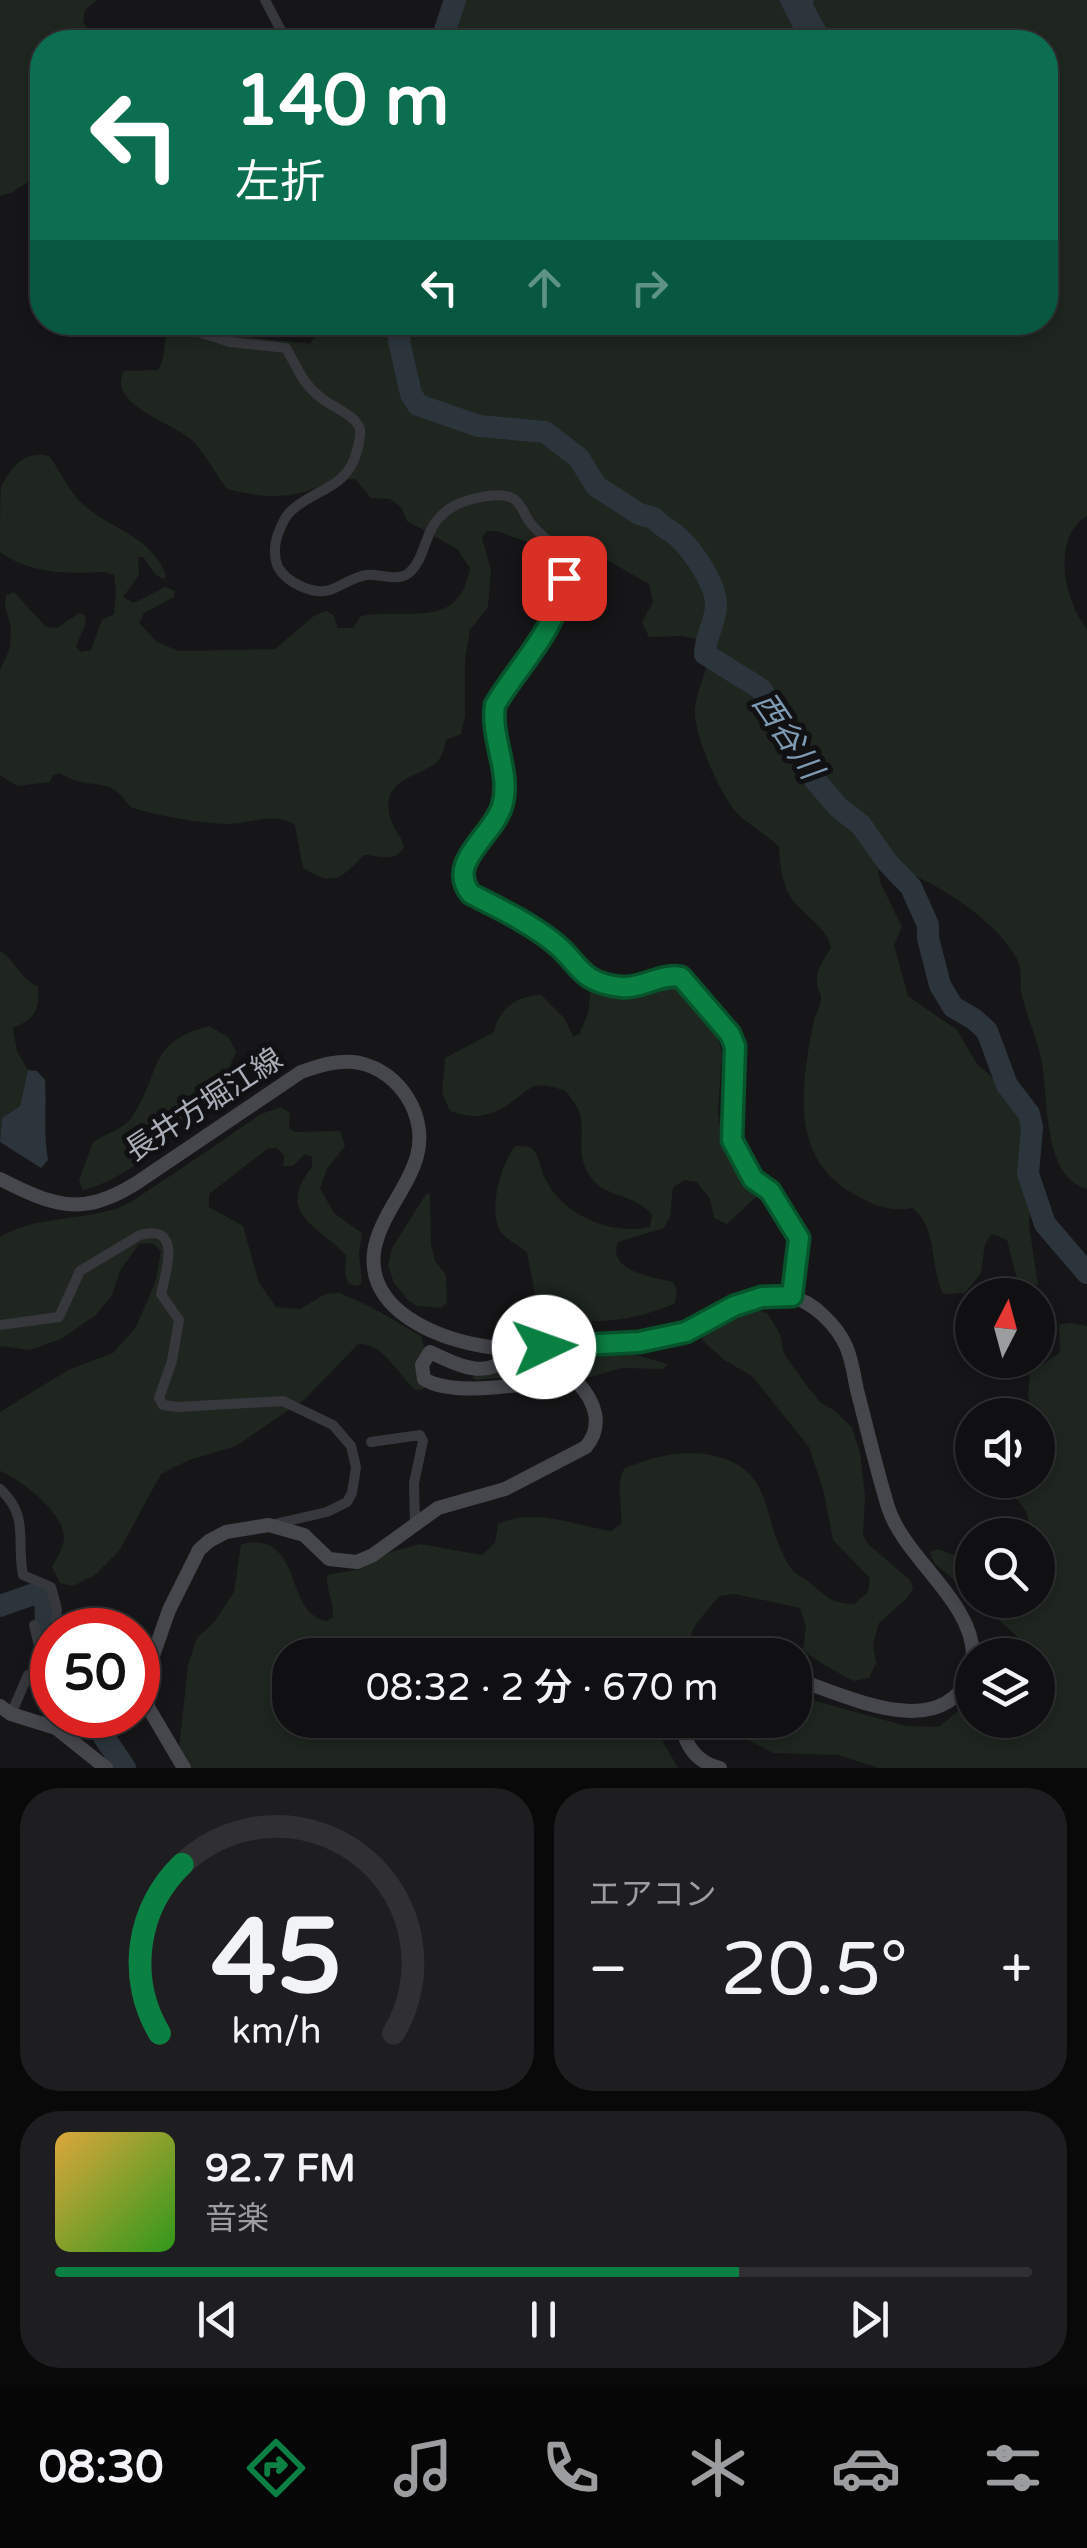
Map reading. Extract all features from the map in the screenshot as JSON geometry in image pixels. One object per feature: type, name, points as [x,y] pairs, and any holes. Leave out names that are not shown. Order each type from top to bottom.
[{"type":"main road","name":"長井方堀江線","points":[[0,1179],[59,1205],[86,1206],[110,1199],[302,1072],[331,1062],[361,1064],[388,1076],[408,1096],[419,1122],[417,1155],[374,1252],[377,1280],[393,1307],[428,1330],[473,1344],[513,1349],[639,1342],[686,1332],[734,1306],[762,1297],[792,1296]]},
{"type":"main road","points":[[792,1296],[818,1311],[846,1345],[894,1524],[951,1600],[970,1638]]},
{"type":"main road","points":[[184,1768],[148,1708],[148,1670],[169,1610],[200,1550],[226,1532],[269,1525],[304,1535],[329,1559],[358,1562],[374,1555],[438,1508],[505,1489],[586,1447],[594,1437],[593,1403],[577,1382],[436,1387],[424,1378],[422,1365],[430,1352],[428,1330]]},
{"type":"main road","name":"長井方堀江線","points":[[430,1352],[475,1369],[504,1363],[513,1349]]},
{"type":"main road","points":[[812,1684],[906,1712],[928,1711],[955,1698]]},
{"type":"main road","points":[[5,1710],[56,1728],[106,1768]]},
{"type":"main road","points":[[684,1738],[708,1766],[720,1768]]},
{"type":"street","points":[[264,0],[280,30]]},
{"type":"street","points":[[208,335],[230,342],[286,348],[306,386],[354,419],[360,430],[358,448],[346,476],[288,513],[280,528],[274,546],[278,566],[292,581],[308,589],[327,591],[365,575],[403,577],[412,571],[426,534],[440,517],[454,506],[492,496],[508,496],[518,502],[534,530],[558,555],[564,578],[562,600],[551,623],[495,705],[493,718],[504,782],[503,804],[482,844],[467,858],[462,870],[464,885],[471,894],[555,942],[580,974],[598,982],[622,987],[647,985],[671,975],[681,977],[730,1034],[735,1046],[732,1140],[753,1179],[770,1191],[799,1238],[792,1296]]},
{"type":"street","points":[[0,1325],[59,1317],[80,1270],[140,1235],[150,1232],[161,1236],[168,1243],[170,1254],[162,1294],[179,1320],[172,1361],[159,1398],[163,1405],[283,1401],[333,1425],[352,1446],[356,1468],[352,1494],[346,1502],[327,1512],[269,1525]]},
{"type":"street","points":[[371,1442],[420,1435],[414,1483],[416,1523]]},
{"type":"street","points":[[0,1489],[16,1508],[21,1524],[23,1574],[52,1587],[56,1608]]},
{"type":"street","points":[[5,1710],[30,1673]]},
{"type":"shaded area","points":[[0,0],[97,0],[85,10],[83,22],[88,30],[30,30],[30,181],[0,196]]},
{"type":"shaded area","points":[[459,0],[779,0],[794,30],[446,30]]},
{"type":"shaded area","points":[[779,0],[814,0],[827,30],[794,30]]},
{"type":"shaded area","points":[[814,0],[1087,0],[1087,516],[1069,539],[1065,570],[1072,603],[1087,629],[1087,1189],[1072,1181],[1054,1152],[1041,1058],[1021,991],[1019,965],[1007,944],[975,913],[936,886],[876,862],[881,884],[902,927],[894,945],[908,996],[957,1030],[977,1064],[998,1082],[1016,1108],[1027,1142],[1029,1225],[1037,1278],[1017,1278],[1007,1240],[992,1234],[985,1244],[981,1273],[977,1278],[955,1278],[955,1293],[943,1294],[930,1236],[920,1216],[912,1208],[886,1208],[847,1190],[828,1174],[808,1136],[804,1113],[806,1066],[821,1001],[818,973],[831,948],[821,929],[787,890],[779,847],[733,809],[710,766],[695,709],[710,655],[702,640],[649,637],[642,622],[653,602],[649,584],[582,546],[535,545],[497,531],[487,531],[482,538],[491,570],[488,607],[470,630],[461,734],[446,740],[437,762],[403,781],[391,794],[390,817],[404,846],[397,855],[364,855],[343,875],[330,879],[303,868],[295,825],[286,821],[225,824],[190,820],[130,807],[114,789],[60,773],[53,775],[50,782],[17,786],[0,775],[0,670],[10,648],[11,627],[6,595],[14,592],[46,627],[57,628],[79,613],[85,615],[86,623],[76,646],[80,652],[91,650],[102,620],[114,614],[116,591],[114,575],[37,569],[0,552],[1,487],[14,467],[26,458],[49,456],[87,508],[150,550],[166,576],[163,579],[156,575],[143,557],[138,557],[139,575],[123,597],[134,603],[165,587],[175,591],[174,597],[144,613],[139,623],[157,642],[179,651],[275,649],[315,615],[327,611],[334,616],[338,628],[353,628],[361,616],[443,609],[464,588],[470,568],[457,549],[407,521],[401,507],[390,499],[371,498],[355,479],[282,496],[227,489],[195,443],[146,413],[125,394],[121,383],[124,371],[158,370],[167,335],[236,335],[310,344],[316,335],[1058,335],[1058,30],[827,30]]},
{"type":"shaded area","points":[[0,951],[38,987],[38,995],[34,1013],[13,1028],[17,1051],[28,1070],[20,1106],[2,1118],[0,1142]]},
{"type":"shaded area","points":[[677,989],[716,1031],[722,1052],[718,1112],[722,1139],[743,1182],[757,1196],[727,1224],[714,1218],[710,1199],[697,1182],[685,1180],[673,1187],[670,1217],[664,1228],[618,1242],[616,1252],[619,1260],[634,1271],[673,1282],[677,1290],[675,1303],[623,1319],[564,1317],[537,1305],[527,1252],[504,1235],[497,1223],[498,1188],[515,1146],[534,1150],[552,1189],[588,1219],[635,1229],[650,1227],[652,1215],[638,1203],[605,1190],[592,1179],[583,1161],[579,1111],[566,1091],[535,1086],[492,1113],[459,1114],[450,1111],[442,1093],[445,1058],[494,1032],[505,1010],[525,998],[541,995],[564,1018],[573,1036],[579,1035],[588,1014],[590,993],[634,995]]},
{"type":"shaded area","points":[[209,1026],[228,1037],[236,1051],[213,1092],[150,1155],[126,1171],[83,1190],[79,1180],[93,1142],[129,1121],[142,1101],[158,1061],[174,1041]]},
{"type":"shaded area","points":[[28,1070],[37,1071],[45,1080],[48,1160],[41,1168],[0,1142],[2,1118],[20,1106]]},
{"type":"shaded area","points":[[281,1107],[290,1113],[289,1128],[295,1132],[340,1131],[345,1146],[327,1169],[320,1188],[334,1213],[362,1233],[362,1282],[358,1286],[349,1284],[346,1255],[299,1208],[301,1183],[312,1167],[312,1157],[305,1154],[293,1166],[283,1166],[284,1155],[277,1148],[267,1149],[209,1194],[209,1207],[243,1226],[259,1283],[276,1307],[300,1309],[325,1294],[340,1293],[421,1336],[425,1350],[424,1389],[416,1390],[376,1349],[358,1344],[305,1399],[236,1446],[189,1460],[161,1474],[119,1551],[95,1575],[73,1586],[60,1583],[52,1567],[63,1545],[62,1529],[40,1498],[0,1471],[0,1412],[68,1370],[113,1353],[136,1327],[155,1283],[161,1251],[152,1243],[139,1244],[120,1271],[112,1295],[96,1315],[61,1339],[30,1350],[0,1346],[0,1237],[27,1225],[123,1206],[261,1114]]},
{"type":"shaded area","points":[[426,1194],[430,1194],[435,1261],[446,1275],[447,1302],[441,1308],[417,1306],[409,1301],[394,1283],[388,1266],[392,1248]]},
{"type":"shaded area","points":[[758,1310],[768,1314],[780,1334],[784,1354],[807,1386],[852,1428],[860,1453],[865,1495],[863,1535],[868,1544],[911,1581],[913,1589],[906,1599],[879,1623],[873,1644],[876,1663],[869,1678],[854,1681],[812,1656],[812,1638],[804,1638],[806,1626],[800,1608],[735,1594],[719,1596],[690,1638],[272,1638],[272,1738],[662,1738],[678,1768],[177,1768],[188,1665],[197,1638],[215,1621],[234,1592],[241,1544],[261,1543],[275,1549],[285,1560],[304,1604],[313,1615],[327,1621],[333,1617],[327,1575],[360,1569],[391,1552],[420,1544],[482,1555],[495,1543],[498,1524],[512,1519],[540,1517],[611,1531],[621,1524],[624,1469],[663,1456],[705,1454],[729,1460],[756,1483],[791,1568],[828,1598],[854,1604],[868,1592],[870,1578],[833,1540],[823,1489],[809,1447],[752,1376],[724,1360],[702,1340],[705,1332],[733,1317]]},
{"type":"shaded area","points":[[1059,1325],[1087,1326],[1087,1768],[879,1768],[838,1755],[773,1753],[741,1738],[812,1738],[812,1700],[906,1726],[939,1727],[955,1713],[955,1738],[1055,1738],[1055,1638],[1019,1638],[996,1618],[1055,1618],[1055,1518],[1028,1518],[1016,1498],[1055,1498],[1055,1398],[1028,1395],[1030,1378],[1055,1378],[1055,1356],[1060,1352]]},
{"type":"shaded area","points":[[627,1353],[668,1364],[663,1369],[622,1368],[587,1378],[472,1378],[475,1373],[508,1369],[546,1356]]},
{"type":"shaded area","points":[[938,1549],[955,1556],[955,1581],[934,1563],[930,1552]]},
{"type":"waterway","name":"西谷川","points":[[445,30],[455,0]]},
{"type":"waterway","name":"西谷川","points":[[400,335],[411,394],[418,405],[479,426],[545,432],[579,458],[596,486],[639,514],[654,518],[694,555],[715,598],[705,654],[761,689],[814,779],[838,807],[861,825],[911,887],[928,925],[940,985],[953,1007],[987,1031],[1007,1085],[1029,1114],[1032,1127],[1028,1174],[1045,1224],[1087,1273]]},
{"type":"waterway","points":[[0,1606],[34,1594],[45,1597],[45,1608]]},
{"type":"waterway","points":[[105,1738],[125,1768]]},
{"type":"route","points":[[544,1347],[639,1342],[686,1332],[734,1306],[762,1297],[792,1296],[799,1238],[770,1191],[753,1179],[732,1140],[735,1046],[730,1034],[681,977],[671,975],[647,985],[622,987],[598,982],[580,974],[555,942],[471,894],[464,885],[462,870],[467,858],[482,844],[503,804],[504,782],[493,718],[495,705],[551,623],[562,600],[564,578]]}]
